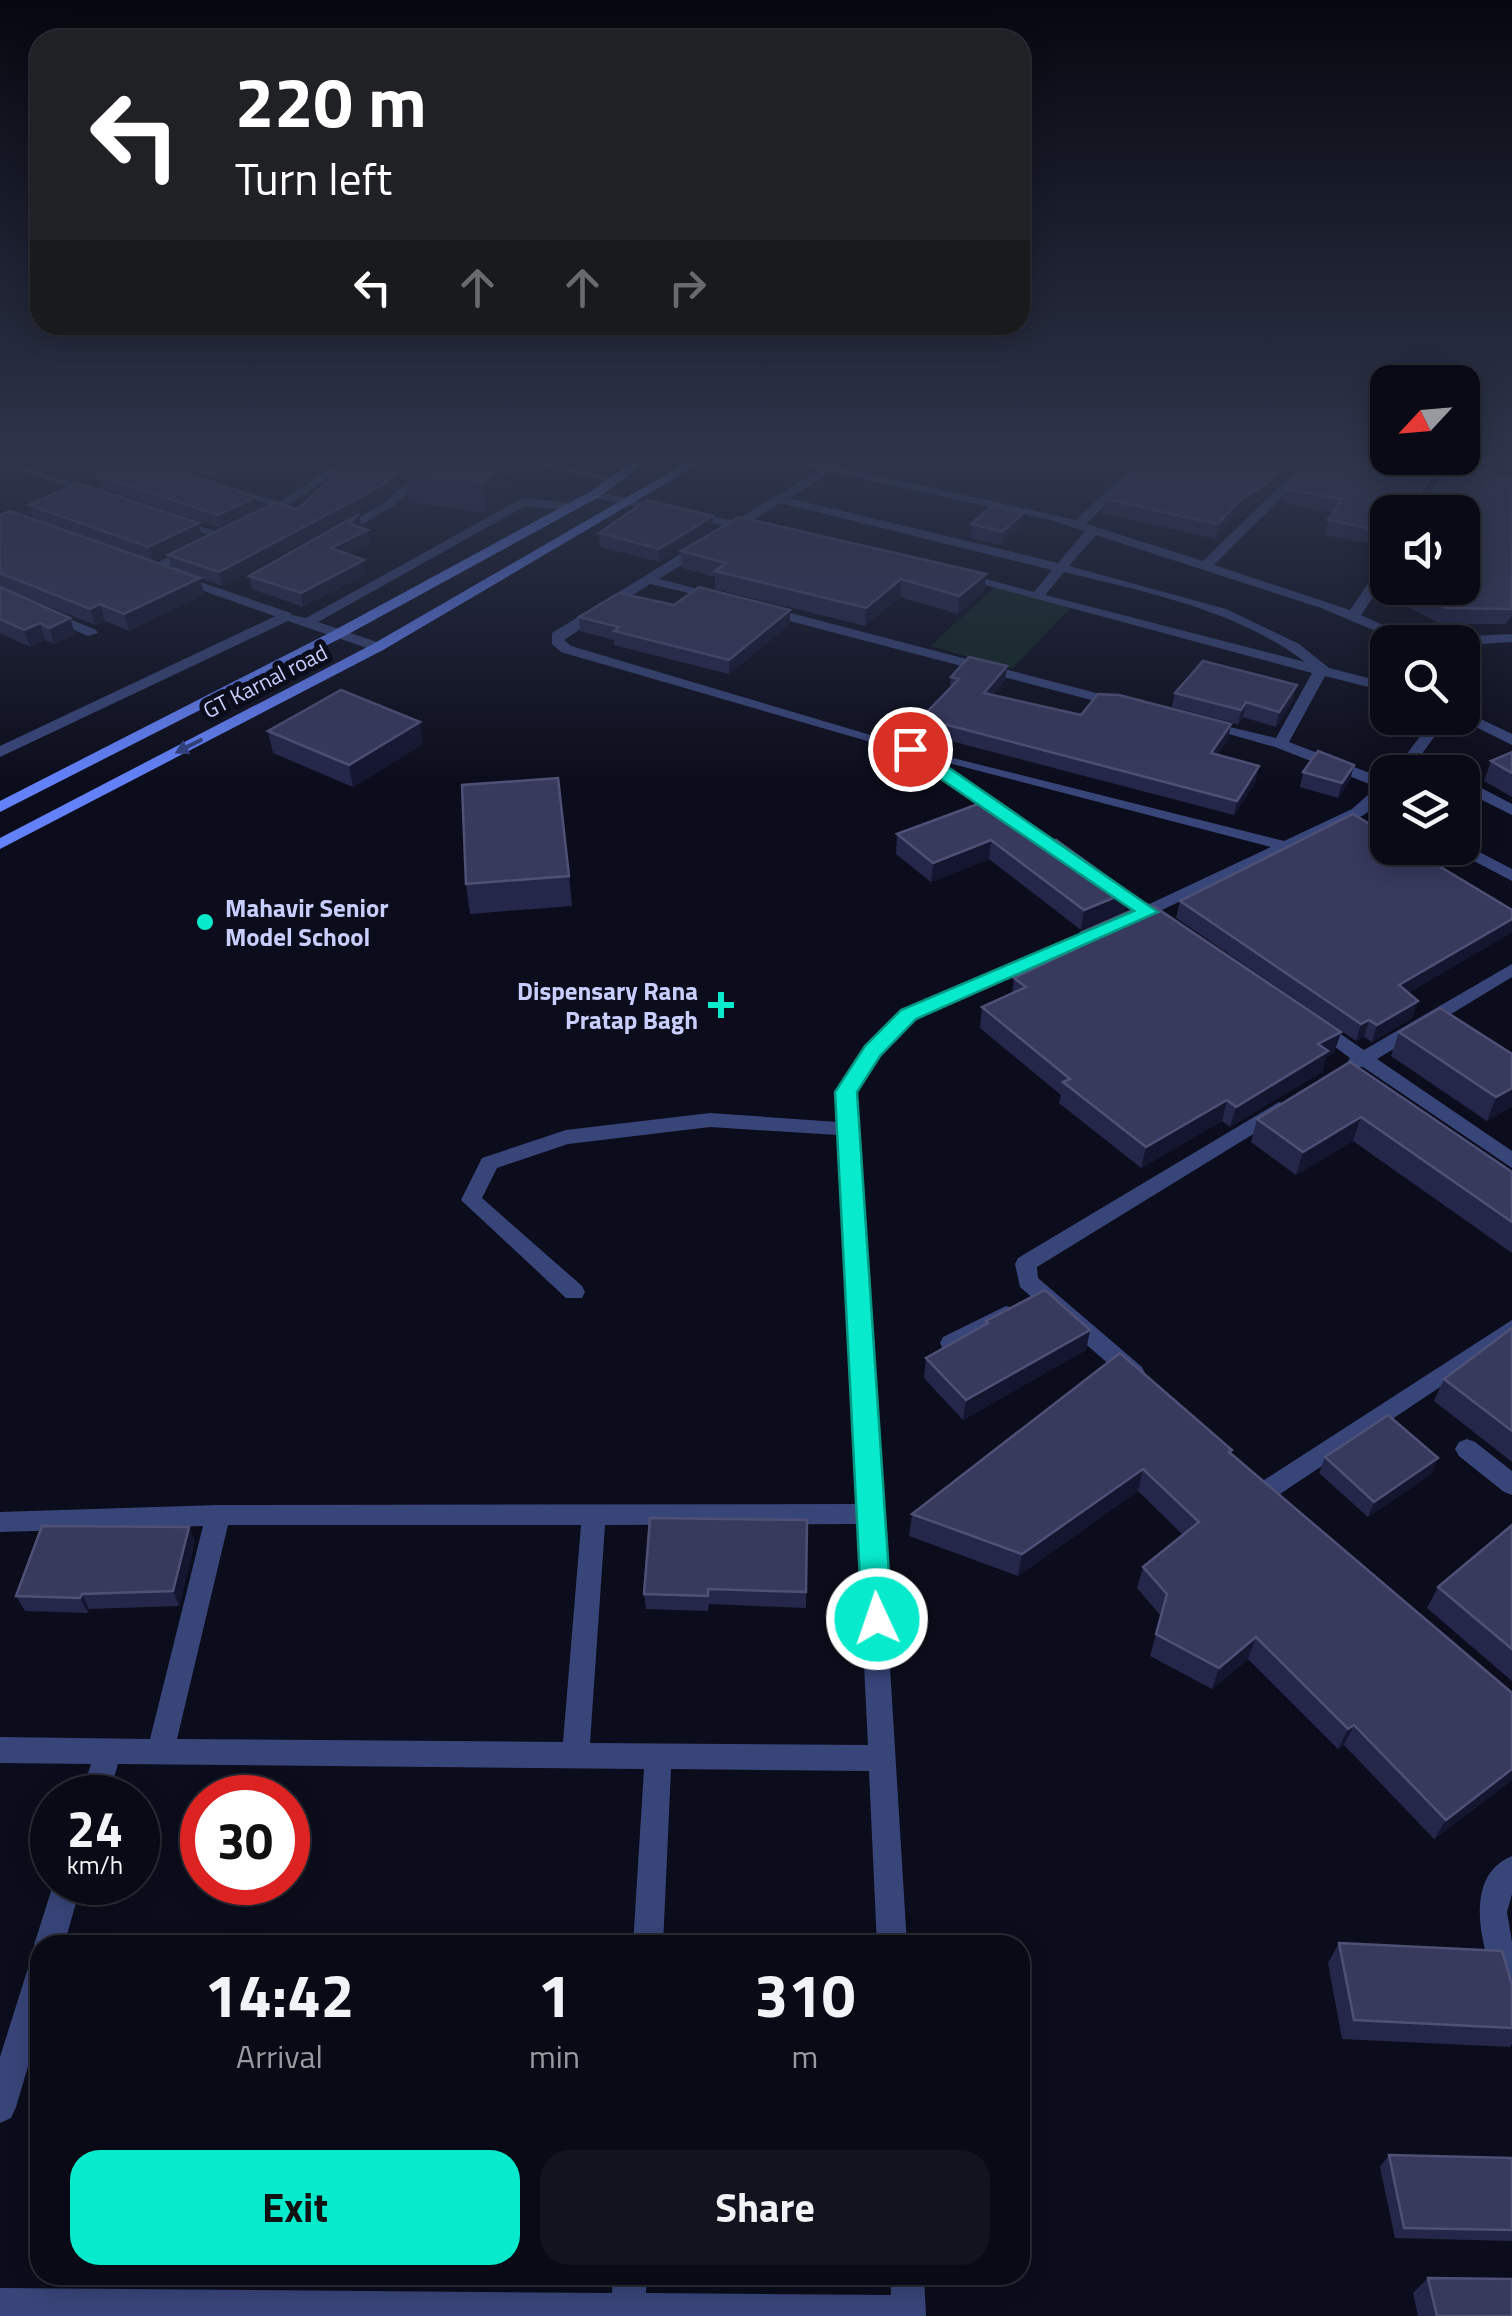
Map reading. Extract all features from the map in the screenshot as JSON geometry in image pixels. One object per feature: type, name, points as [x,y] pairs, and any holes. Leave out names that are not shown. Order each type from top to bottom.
[{"type":"main road","name":"GT Karnal road","points":[[0,807],[461,567]]},
{"type":"main road","name":"GT Karnal road","points":[[0,844],[378,648],[518,567]]},
{"type":"street","points":[[307,623],[407,567]]},
{"type":"street","points":[[665,567],[557,636],[559,645],[910,749],[1285,846]]},
{"type":"street","points":[[1057,567],[1238,620],[1290,643],[1322,668]]},
{"type":"street","points":[[1209,567],[1374,625]]},
{"type":"street","points":[[1038,596],[1061,568]]},
{"type":"street","points":[[941,572],[1370,683]]},
{"type":"street","points":[[646,579],[737,603]]},
{"type":"street","points":[[1353,616],[1370,591]]},
{"type":"street","points":[[755,608],[1126,705]]},
{"type":"street","points":[[0,752],[287,616],[378,648]]},
{"type":"street","points":[[1480,640],[1512,638]]},
{"type":"street","points":[[1280,744],[1322,668]]},
{"type":"street","points":[[1184,720],[1280,744],[1370,787]]},
{"type":"street","points":[[1480,722],[1507,733]]},
{"type":"street","points":[[910,749],[1021,825]]},
{"type":"street","points":[[1480,793],[1512,810]]},
{"type":"street","points":[[892,1935],[872,1514],[846,1092],[872,1051],[909,1014],[1148,912],[1370,804]]},
{"type":"street","points":[[1480,858],[1512,876]]},
{"type":"street","points":[[1327,1080],[1512,969]]},
{"type":"street","points":[[1302,1017],[1512,1160]]},
{"type":"street","points":[[1149,1386],[1028,1280],[1026,1264],[1294,1101]]},
{"type":"street","points":[[574,1292],[471,1200],[489,1163],[566,1136],[710,1120],[849,1129]]},
{"type":"street","points":[[950,1344],[1044,1295]]},
{"type":"street","points":[[1268,1489],[1512,1328]]},
{"type":"street","points":[[1467,1449],[1512,1485]]},
{"type":"street","points":[[576,1754],[594,1514]]},
{"type":"street","points":[[0,1522],[218,1515],[872,1514]]},
{"type":"street","points":[[162,1748],[218,1515]]},
{"type":"street","points":[[0,1750],[108,1752],[162,1748],[883,1758]]},
{"type":"street","points":[[101,1775],[108,1752]]},
{"type":"street","points":[[649,1935],[658,1754]]},
{"type":"street","points":[[1512,1870],[1493,1896],[1490,1916],[1512,1986]]},
{"type":"street","points":[[53,1935],[61,1905]]},
{"type":"street","points":[[0,2107],[30,2009]]},
{"type":"street","points":[[14,2308],[525,2311],[629,2291],[909,2314],[908,2285]]},
{"type":"lane","points":[[147,567],[287,616]]},
{"type":"lane","points":[[152,569],[156,567]]},
{"type":"lane","points":[[227,595],[243,586]]},
{"type":"lane","points":[[30,606],[92,633]]},
{"type":"green space","points":[[997,585],[1074,604],[1012,669],[930,646]]},
{"type":"building","points":[[0,567],[169,567],[200,578],[124,614],[100,604],[90,609],[0,573]]},
{"type":"building","points":[[265,567],[350,567],[301,593],[249,576]]},
{"type":"building","points":[[720,567],[956,567],[986,574],[959,596],[901,579],[866,608],[715,571]]},
{"type":"building","points":[[1480,567],[1511,567],[1511,609],[1439,605],[1480,605]]},
{"type":"building","points":[[0,587],[70,618],[49,628],[40,623],[24,630],[0,619]]},
{"type":"building","points":[[699,587],[790,610],[729,660],[614,631],[619,627],[579,617],[619,593],[674,605]]},
{"type":"building","points":[[969,657],[1007,666],[984,693],[1081,715],[1098,694],[1119,695],[1231,724],[1211,753],[1259,766],[1237,801],[921,718],[959,679],[951,677]]},
{"type":"building","points":[[1203,661],[1297,685],[1279,712],[1246,702],[1241,710],[1175,693]]},
{"type":"building","points":[[341,690],[420,722],[349,765],[268,731]]},
{"type":"building","points":[[1318,751],[1354,765],[1342,783],[1303,772]]},
{"type":"building","points":[[1512,752],[1512,773],[1491,761]]},
{"type":"building","points":[[558,778],[569,876],[466,884],[462,785]]},
{"type":"building","points":[[989,800],[1048,843],[1056,840],[1128,892],[1084,910],[991,840],[933,863],[897,834]]},
{"type":"building","points":[[1353,814],[1370,824],[1370,865],[1437,865],[1512,910],[1512,919],[1399,985],[1418,1001],[1377,1025],[1369,1020],[1361,1024],[1180,901]]},
{"type":"building","points":[[1146,904],[1341,1032],[1318,1044],[1328,1051],[1236,1107],[1227,1100],[1146,1147],[1063,1082],[1070,1079],[982,1007],[1026,987],[1014,978],[1094,940],[1082,932]]},
{"type":"building","points":[[1440,1008],[1512,1054],[1512,1088],[1496,1097],[1399,1032]]},
{"type":"building","points":[[1350,1062],[1512,1172],[1512,1222],[1361,1117],[1303,1152],[1257,1119]]},
{"type":"building","points":[[1045,1290],[1090,1330],[966,1400],[926,1358],[986,1321]]},
{"type":"building","points":[[1512,1328],[1512,1431],[1444,1379]]},
{"type":"building","points":[[1120,1353],[1232,1450],[1229,1452],[1512,1693],[1512,1769],[1446,1820],[1354,1725],[1348,1729],[1256,1637],[1219,1668],[1156,1634],[1167,1594],[1143,1567],[1199,1522],[1143,1469],[1022,1554],[912,1514]]},
{"type":"building","points":[[1388,1415],[1438,1458],[1374,1502],[1325,1457]]},
{"type":"building","points":[[650,1518],[807,1520],[806,1592],[708,1589],[708,1596],[644,1594]]},
{"type":"building","points":[[1512,1525],[1512,1649],[1438,1587]]},
{"type":"building","points":[[42,1526],[189,1527],[173,1591],[82,1594],[80,1598],[16,1596]]},
{"type":"building","points":[[1339,1943],[1502,1951],[1512,1985],[1512,2028],[1354,2020]]},
{"type":"building","points":[[1389,2155],[1512,2158],[1512,2230],[1404,2228]]},
{"type":"building","points":[[1428,2278],[1512,2279],[1512,2316],[1437,2316]]},
{"type":"place","name":"Mahavir Senior Model School","points":[[205,922]]},
{"type":"place","name":"Dispensary Rana Pratap Bagh","points":[[721,1005]]},
{"type":"route","points":[[877,1619],[846,1092],[872,1051],[909,1014],[1148,912],[910,749]]}]
